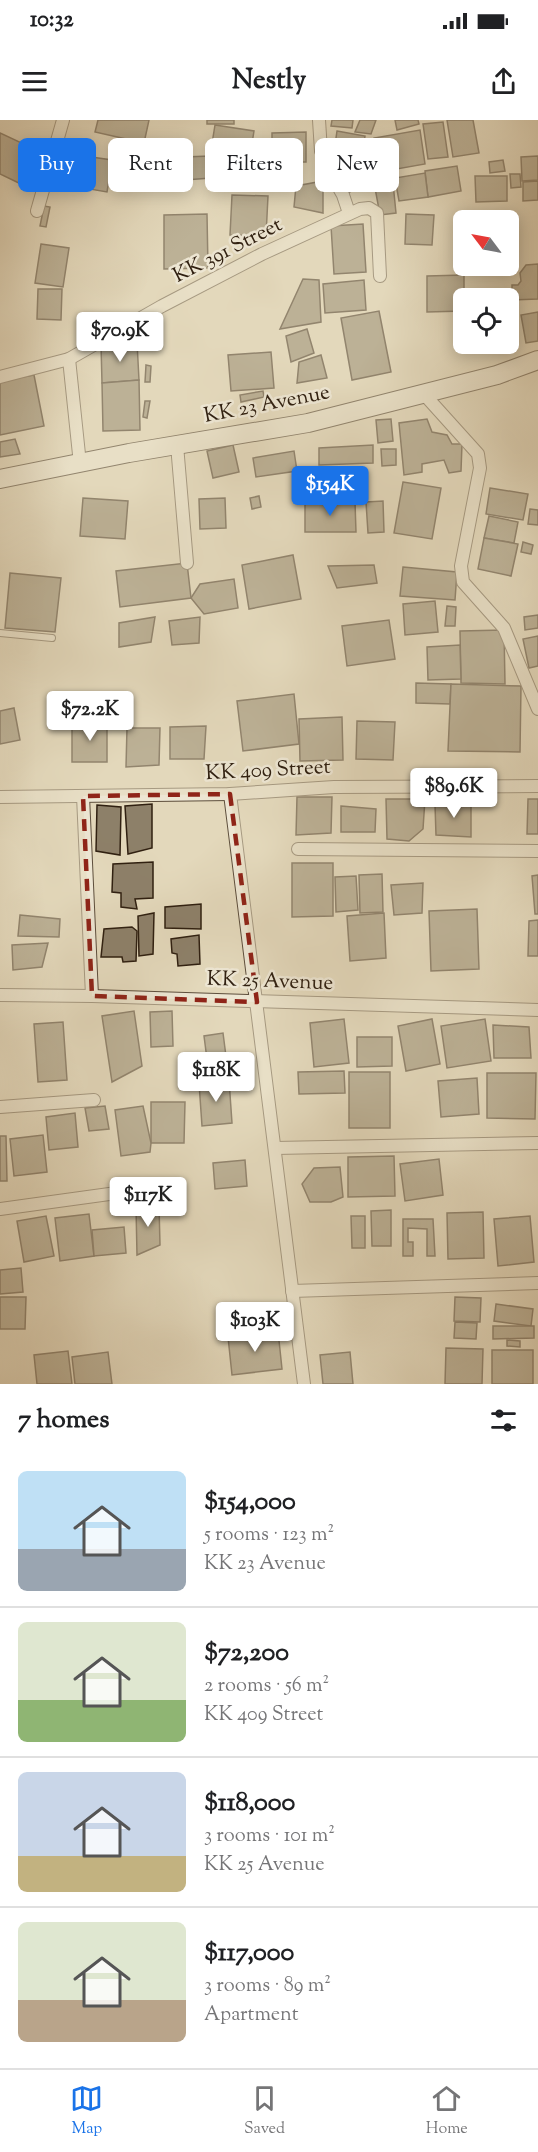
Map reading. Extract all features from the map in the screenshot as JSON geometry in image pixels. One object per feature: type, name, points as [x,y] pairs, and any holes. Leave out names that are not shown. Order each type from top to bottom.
[{"type":"main road","name":"KK 23 Avenue","points":[[0,479],[308,423],[497,375],[538,360]]},
{"type":"street","points":[[37,212],[63,120]]},
{"type":"street","points":[[319,120],[321,151],[343,195],[349,213],[369,208],[377,213],[380,276]]},
{"type":"street","name":"KK 391 Street","points":[[0,377],[69,359],[162,306],[262,254],[349,213]]},
{"type":"street","points":[[69,359],[80,464]]},
{"type":"street","points":[[423,393],[478,454],[480,468],[461,566],[463,582],[504,628],[538,710]]},
{"type":"street","points":[[177,445],[187,563]]},
{"type":"street","name":"KK 409 Street","points":[[0,797],[230,794],[334,787],[538,786]]},
{"type":"street","points":[[230,794],[304,1384]]},
{"type":"street","points":[[83,796],[92,996]]},
{"type":"street","points":[[298,849],[538,851]]},
{"type":"street","name":"KK 25 Avenue","points":[[0,995],[538,1010]]},
{"type":"street","points":[[0,1107],[94,1100]]},
{"type":"street","points":[[275,1148],[538,1143]]},
{"type":"street","points":[[0,1209],[160,1187]]},
{"type":"street","points":[[292,1291],[538,1283]]},
{"type":"lane","points":[[0,633],[52,638]]},
{"type":"highlighted area","points":[[230,794],[257,1002],[92,996],[83,796]]},
{"type":"building","points":[[98,120],[149,120],[145,138],[122,138],[95,132]]},
{"type":"building","points":[[207,120],[234,120],[234,124],[207,124]]},
{"type":"building","points":[[332,120],[353,120],[352,128],[331,126]]},
{"type":"building","points":[[360,120],[376,120],[371,134],[355,132]]},
{"type":"building","points":[[395,120],[418,120],[419,124],[397,130]]},
{"type":"building","points":[[447,120],[473,120],[479,153],[453,157]]},
{"type":"building","points":[[443,122],[448,157],[428,159],[423,124]]},
{"type":"building","points":[[215,125],[254,131],[253,138],[213,138]]},
{"type":"building","points":[[420,130],[425,164],[399,169],[399,138],[374,138]]},
{"type":"building","points":[[337,131],[365,136],[365,138],[336,138]]},
{"type":"building","points":[[306,132],[306,162],[303,162],[303,138],[272,138],[272,133]]},
{"type":"building","points":[[0,133],[18,141],[18,183],[0,174]]},
{"type":"building","points":[[205,156],[205,178],[193,179],[193,157]]},
{"type":"building","points":[[538,156],[538,180],[522,181],[521,157]]},
{"type":"building","points":[[96,158],[108,159],[107,192],[96,190]]},
{"type":"building","points":[[503,160],[505,171],[490,173],[489,162]]},
{"type":"building","points":[[457,166],[461,191],[428,197],[425,171]]},
{"type":"building","points":[[425,173],[428,197],[399,201],[399,177]]},
{"type":"building","points":[[510,174],[520,174],[521,187],[511,188]]},
{"type":"building","points":[[475,176],[507,176],[507,201],[476,202]]},
{"type":"building","points":[[538,181],[538,200],[523,201],[523,182]]},
{"type":"building","points":[[315,182],[315,192],[323,192],[323,213],[294,207],[295,192],[303,192],[303,185]]},
{"type":"building","points":[[376,192],[394,192],[396,213],[380,215]]},
{"type":"building","points":[[232,195],[268,196],[266,236],[230,235]]},
{"type":"building","points":[[44,206],[50,207],[46,227],[40,226]]},
{"type":"building","points":[[207,214],[208,268],[164,269],[164,215]]},
{"type":"building","points":[[406,214],[434,215],[432,245],[405,244]]},
{"type":"building","points":[[363,224],[366,272],[334,274],[331,226]]},
{"type":"building","points":[[41,244],[69,248],[63,287],[35,283]]},
{"type":"building","points":[[538,264],[538,299],[519,300],[519,288],[512,288],[512,285],[518,285],[521,281],[520,273],[526,265]]},
{"type":"building","points":[[427,276],[464,276],[464,288],[453,288],[453,311],[427,312]]},
{"type":"building","points":[[303,279],[319,280],[321,322],[280,329]]},
{"type":"building","points":[[364,280],[366,310],[325,313],[323,284]]},
{"type":"building","points":[[38,289],[62,289],[61,320],[37,319]]},
{"type":"building","points":[[379,311],[391,372],[352,380],[341,318]]},
{"type":"building","points":[[538,312],[538,341],[526,343],[521,315]]},
{"type":"building","points":[[307,329],[314,353],[291,362],[286,336]]},
{"type":"building","points":[[137,342],[139,380],[102,383],[101,345]]},
{"type":"building","points":[[271,352],[274,388],[231,391],[228,355]]},
{"type":"building","points":[[321,355],[327,378],[297,383],[299,362]]},
{"type":"building","points":[[146,365],[151,366],[150,382],[145,382]]},
{"type":"building","points":[[34,375],[44,426],[0,435],[0,381]]},
{"type":"building","points":[[139,380],[140,430],[103,431],[102,383]]},
{"type":"building","points":[[263,391],[264,397],[241,402],[240,395]]},
{"type":"building","points":[[145,401],[150,401],[147,418],[143,417]]},
{"type":"building","points":[[391,419],[393,441],[378,443],[376,420]]},
{"type":"building","points":[[427,419],[432,432],[447,435],[452,444],[462,444],[461,471],[449,473],[444,460],[422,464],[422,472],[404,475],[399,423]]},
{"type":"building","points":[[15,439],[20,454],[0,457],[0,442]]},
{"type":"building","points":[[233,445],[239,472],[213,478],[207,451]]},
{"type":"building","points":[[373,445],[373,463],[319,465],[319,448]]},
{"type":"building","points":[[381,449],[396,449],[396,465],[382,466]]},
{"type":"building","points":[[294,451],[297,471],[256,477],[253,458]]},
{"type":"building","points":[[367,476],[367,500],[333,501],[333,478]]},
{"type":"building","points":[[403,482],[441,488],[432,539],[394,533]]},
{"type":"building","points":[[490,488],[528,494],[523,520],[486,514]]},
{"type":"building","points":[[259,496],[261,507],[252,509],[250,498]]},
{"type":"building","points":[[83,498],[128,501],[125,539],[80,536]]},
{"type":"building","points":[[225,498],[226,528],[200,529],[199,499]]},
{"type":"building","points":[[383,501],[384,532],[368,533],[366,502]]},
{"type":"building","points":[[355,502],[356,532],[305,532],[305,503]]},
{"type":"building","points":[[530,509],[538,510],[538,525],[528,524]]},
{"type":"building","points":[[489,516],[518,522],[514,543],[484,538]]},
{"type":"building","points":[[484,538],[518,544],[511,576],[478,569]]},
{"type":"building","points":[[523,542],[533,545],[531,554],[521,552]]},
{"type":"building","points":[[293,555],[301,599],[249,609],[242,565]]},
{"type":"building","points":[[187,563],[191,598],[120,607],[116,571]]},
{"type":"building","points":[[374,565],[377,583],[337,588],[328,566]]},
{"type":"building","points":[[403,567],[457,572],[455,600],[400,596]]},
{"type":"building","points":[[10,573],[61,578],[55,632],[5,628]]},
{"type":"building","points":[[234,579],[238,608],[204,614],[191,598],[200,584]]},
{"type":"building","points":[[435,601],[438,632],[405,635],[403,604]]},
{"type":"building","points":[[447,606],[456,607],[455,626],[445,626]]},
{"type":"building","points":[[538,615],[538,628],[525,630],[524,617]]},
{"type":"building","points":[[155,617],[151,642],[119,647],[119,623]]},
{"type":"building","points":[[200,617],[199,643],[172,645],[169,621]]},
{"type":"building","points":[[389,620],[395,659],[347,666],[342,626]]},
{"type":"building","points":[[504,630],[505,684],[461,683],[460,631]]},
{"type":"building","points":[[538,636],[538,666],[529,668],[523,639]]},
{"type":"building","points":[[460,645],[461,679],[428,680],[427,647]]},
{"type":"building","points":[[416,683],[451,684],[450,704],[416,703]]},
{"type":"building","points":[[451,684],[521,686],[520,752],[448,751]]},
{"type":"building","points":[[294,694],[299,744],[243,751],[237,701]]},
{"type":"building","points":[[14,708],[20,740],[0,744],[0,711]]},
{"type":"building","points":[[342,717],[343,760],[300,761],[299,719]]},
{"type":"building","points":[[357,721],[395,722],[393,760],[356,759]]},
{"type":"building","points":[[72,723],[107,723],[107,762],[72,762]]},
{"type":"building","points":[[206,726],[204,759],[170,759],[170,727]]},
{"type":"building","points":[[127,728],[160,728],[159,765],[126,767]]},
{"type":"building","points":[[297,797],[332,797],[331,833],[296,835]]},
{"type":"building","points":[[386,799],[425,799],[423,829],[409,841],[387,839]]},
{"type":"building","points":[[471,799],[471,837],[436,835],[435,805]]},
{"type":"building","points":[[528,799],[538,799],[538,834],[527,834]]},
{"type":"building","points":[[152,804],[152,848],[128,854],[125,806]]},
{"type":"building","points":[[97,805],[121,807],[120,855],[96,851]]},
{"type":"building","points":[[341,806],[376,809],[375,832],[341,832]]},
{"type":"building","points":[[153,862],[153,898],[135,899],[137,909],[121,907],[121,893],[112,892],[113,864]]},
{"type":"building","points":[[292,863],[333,863],[333,916],[292,917]]},
{"type":"building","points":[[382,874],[383,912],[360,913],[359,875]]},
{"type":"building","points":[[538,875],[538,914],[535,914],[532,876]]},
{"type":"building","points":[[356,876],[358,910],[336,912],[335,877]]},
{"type":"building","points":[[423,883],[422,913],[394,915],[391,885]]},
{"type":"building","points":[[201,904],[201,929],[165,928],[165,907]]},
{"type":"building","points":[[477,909],[479,969],[431,971],[429,911]]},
{"type":"building","points":[[154,913],[153,954],[139,956],[138,916]]},
{"type":"building","points":[[384,913],[386,958],[350,961],[347,916]]},
{"type":"building","points":[[20,915],[60,919],[59,937],[18,936]]},
{"type":"building","points":[[538,920],[538,956],[528,956],[529,921]]},
{"type":"building","points":[[132,927],[137,931],[136,961],[123,962],[122,957],[101,957],[104,929]]},
{"type":"building","points":[[199,935],[200,964],[178,966],[177,954],[172,953],[171,939]]},
{"type":"building","points":[[48,943],[42,967],[13,970],[12,945]]},
{"type":"building","points":[[134,1011],[142,1066],[112,1082],[102,1016]]},
{"type":"building","points":[[172,1011],[173,1046],[151,1047],[150,1012]]},
{"type":"building","points":[[344,1019],[349,1063],[314,1067],[310,1023]]},
{"type":"building","points":[[432,1019],[440,1064],[406,1071],[398,1026]]},
{"type":"building","points":[[485,1019],[491,1061],[447,1068],[441,1026]]},
{"type":"building","points":[[63,1022],[67,1080],[38,1082],[34,1024]]},
{"type":"building","points":[[493,1025],[529,1027],[531,1058],[494,1058]]},
{"type":"building","points":[[223,1033],[227,1064],[208,1067],[204,1036]]},
{"type":"building","points":[[357,1037],[392,1037],[392,1066],[357,1067]]},
{"type":"building","points":[[344,1071],[345,1093],[299,1094],[298,1072]]},
{"type":"building","points":[[349,1072],[390,1072],[390,1128],[349,1128]]},
{"type":"building","points":[[487,1073],[536,1073],[535,1119],[487,1118]]},
{"type":"building","points":[[477,1078],[479,1114],[441,1117],[438,1081]]},
{"type":"building","points":[[229,1080],[232,1123],[202,1126],[199,1083]]},
{"type":"building","points":[[151,1102],[185,1102],[184,1143],[151,1143]]},
{"type":"building","points":[[105,1106],[109,1129],[89,1131],[85,1108]]},
{"type":"building","points":[[143,1106],[151,1143],[150,1152],[121,1156],[115,1110]]},
{"type":"building","points":[[75,1113],[78,1147],[49,1150],[46,1117]]},
{"type":"building","points":[[43,1135],[47,1172],[14,1176],[10,1139]]},
{"type":"building","points":[[0,1136],[6,1136],[7,1181],[0,1181]]},
{"type":"building","points":[[394,1156],[395,1196],[348,1197],[348,1157]]},
{"type":"building","points":[[439,1159],[443,1195],[405,1201],[400,1164]]},
{"type":"building","points":[[245,1160],[247,1186],[215,1189],[213,1163]]},
{"type":"building","points":[[340,1167],[343,1197],[331,1202],[310,1202],[302,1184],[314,1168]]},
{"type":"building","points":[[159,1206],[160,1245],[137,1255],[136,1207]]},
{"type":"building","points":[[391,1210],[391,1246],[372,1246],[371,1211]]},
{"type":"building","points":[[483,1212],[484,1258],[448,1259],[447,1213]]},
{"type":"building","points":[[89,1214],[94,1256],[60,1261],[55,1218]]},
{"type":"building","points":[[46,1216],[54,1256],[24,1262],[17,1221]]},
{"type":"building","points":[[351,1216],[365,1216],[365,1248],[352,1248]]},
{"type":"building","points":[[530,1216],[534,1262],[498,1266],[494,1219]]},
{"type":"building","points":[[403,1219],[433,1219],[435,1256],[427,1256],[427,1229],[408,1228],[408,1242],[413,1242],[413,1256],[403,1256]]},
{"type":"building","points":[[124,1227],[126,1253],[94,1256],[92,1230]]},
{"type":"building","points":[[21,1268],[23,1292],[0,1294],[0,1270]]},
{"type":"building","points":[[0,1297],[26,1297],[25,1329],[0,1329]]},
{"type":"building","points":[[455,1297],[481,1298],[480,1322],[454,1321]]},
{"type":"building","points":[[496,1304],[533,1309],[531,1326],[494,1321]]},
{"type":"building","points":[[455,1322],[477,1323],[476,1339],[454,1338]]},
{"type":"building","points":[[493,1326],[534,1326],[534,1338],[493,1339]]},
{"type":"building","points":[[278,1331],[282,1369],[232,1375],[228,1337]]},
{"type":"building","points":[[507,1340],[520,1341],[520,1347],[507,1346]]},
{"type":"building","points":[[446,1348],[483,1349],[482,1384],[445,1384]]},
{"type":"building","points":[[492,1350],[533,1350],[533,1384],[492,1384]]},
{"type":"building","points":[[68,1351],[72,1384],[37,1384],[34,1355]]},
{"type":"building","points":[[108,1352],[112,1384],[75,1384],[72,1357]]},
{"type":"building","points":[[350,1352],[353,1384],[323,1384],[320,1355]]}]
